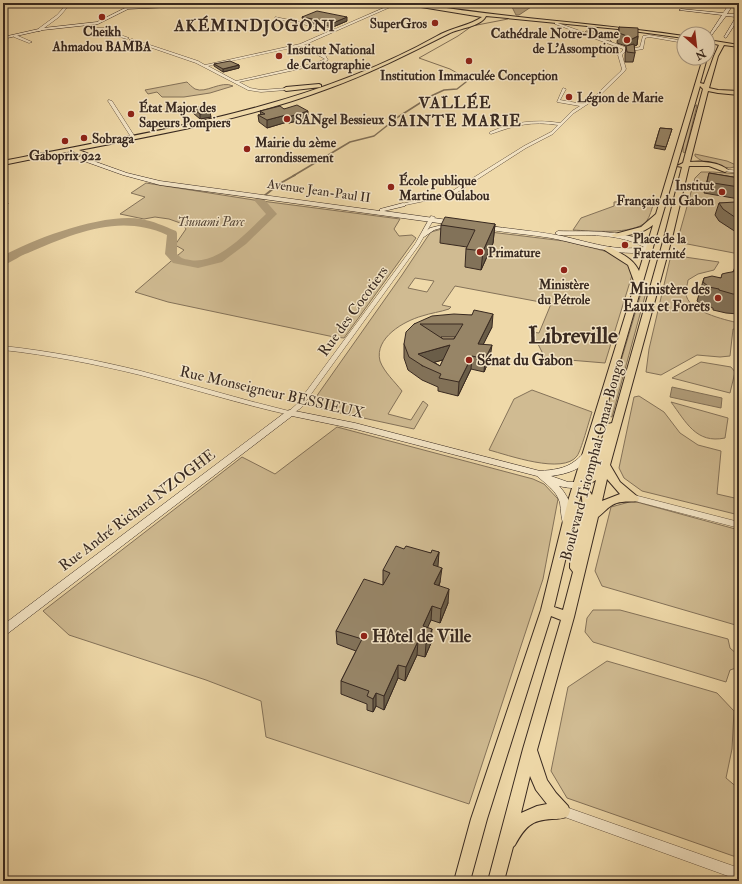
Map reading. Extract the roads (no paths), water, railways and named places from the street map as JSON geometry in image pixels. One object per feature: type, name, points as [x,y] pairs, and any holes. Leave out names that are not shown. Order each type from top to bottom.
[{"type":"main road","points":[[3,38],[39,30],[101,22],[127,8],[170,6],[183,3]]},
{"type":"main road","points":[[407,3],[558,22],[571,26],[676,36]]},
{"type":"main road","points":[[716,34],[732,3]]},
{"type":"main road","points":[[394,4],[416,4],[481,15]]},
{"type":"main road","points":[[416,4],[463,15],[465,20],[473,23]]},
{"type":"main road","points":[[444,10],[481,15],[654,31],[676,35]]},
{"type":"main road","points":[[681,10],[739,15],[727,39]]},
{"type":"main road","points":[[455,29],[455,27],[465,20],[481,15]]},
{"type":"main road","points":[[479,22],[484,17],[481,15]]},
{"type":"main road","points":[[4,162],[183,127],[245,113],[341,83],[391,62],[455,29],[492,18],[503,17]]},
{"type":"main road","points":[[515,18],[558,22]]},
{"type":"main road","points":[[465,20],[479,22]]},
{"type":"main road","points":[[716,40],[727,39],[739,45]]},
{"type":"main road","points":[[716,41],[739,45]]},
{"type":"main road","points":[[716,41],[739,45]]},
{"type":"main road","name":"Boulevard Triomphal Omar Bongo","points":[[462,881],[479,819],[547,610],[553,580],[588,452],[650,248],[702,66]]},
{"type":"main road","points":[[704,66],[701,84],[710,93],[723,90]]},
{"type":"main road","name":"Boulevard Triomphal Omar Bongo","points":[[496,881],[501,857],[568,617],[592,518],[676,208],[711,66]]},
{"type":"main road","points":[[286,90],[341,83]]},
{"type":"main road","points":[[690,109],[695,104],[700,90],[712,84],[723,90]]},
{"type":"main road","points":[[301,88],[320,90]]},
{"type":"main road","points":[[301,88],[306,92],[303,96]]},
{"type":"main road","points":[[706,88],[739,92]]},
{"type":"main road","points":[[96,159],[92,153],[93,149],[131,136]]},
{"type":"main road","points":[[4,162],[131,136]]},
{"type":"main road","points":[[681,139],[680,160],[686,164],[725,170]]},
{"type":"main road","points":[[68,149],[114,141]]},
{"type":"main road","points":[[68,149],[68,153],[83,159]]},
{"type":"main road","points":[[68,149],[96,159]]},
{"type":"main road","points":[[690,151],[693,158],[706,167]]},
{"type":"main road","points":[[4,162],[51,156],[83,159]]},
{"type":"main road","name":"Avenue Jean-Paul II","points":[[83,159],[141,179],[463,223],[438,227],[424,235]]},
{"type":"main road","name":"Avenue Jean-Paul II","points":[[96,159],[139,174],[167,181],[263,196],[405,213],[432,219]]},
{"type":"main road","points":[[667,187],[674,179],[678,167],[686,164]]},
{"type":"main road","points":[[683,175],[690,171],[706,167]]},
{"type":"main road","points":[[382,210],[403,205]]},
{"type":"main road","points":[[403,205],[400,210],[405,213]]},
{"type":"main road","points":[[659,213],[652,224],[642,230],[615,234],[553,232],[478,225],[551,236],[608,249],[631,251],[650,248],[660,242],[669,216],[676,208]]},
{"type":"main road","points":[[639,283],[636,271],[632,264],[608,249],[605,244],[605,240],[615,234],[632,239],[650,248],[655,256],[649,284],[650,300]]},
{"type":"main road","name":"Rue Monseigneur BESSIEUX","points":[[290,412],[355,426],[541,474],[564,484],[579,484]]},
{"type":"main road","name":"Rue André Richard NZOGHE","points":[[3,631],[290,412]]},
{"type":"main road","points":[[578,578],[576,550],[588,500],[587,494],[579,484],[591,479],[596,474],[607,434],[611,425],[619,417]]},
{"type":"main road","points":[[541,474],[571,468],[584,459],[588,452]]},
{"type":"main road","points":[[606,466],[609,475],[616,485],[634,498]]},
{"type":"main road","points":[[541,474],[559,491],[564,498],[568,525]]},
{"type":"main road","points":[[592,518],[604,503],[617,498],[634,498]]},
{"type":"main road","points":[[547,610],[568,617]]},
{"type":"main road","points":[[530,749],[534,769],[539,781],[546,792],[563,811]]},
{"type":"main road","points":[[501,857],[522,821],[541,812],[563,811]]},
{"type":"street","points":[[3,7],[13,3]]},
{"type":"street","points":[[39,30],[58,16],[70,3]]},
{"type":"street","points":[[127,3],[127,8]]},
{"type":"street","points":[[205,66],[301,45],[394,4]]},
{"type":"street","points":[[276,18],[335,30]]},
{"type":"street","points":[[87,24],[91,29],[108,29],[114,34],[127,38],[134,38],[132,40],[205,66],[246,88],[257,91],[286,90]]},
{"type":"street","points":[[403,205],[451,194],[525,147],[552,133],[582,105],[596,96],[623,71],[624,69],[620,55],[625,50],[624,48],[571,26]]},
{"type":"street","points":[[15,36],[30,42]]},
{"type":"street","points":[[622,53],[643,47],[644,37],[652,36],[676,40]]},
{"type":"street","points":[[234,82],[316,64],[327,59],[324,56],[301,45]]},
{"type":"street","points":[[564,89],[558,101],[582,105]]},
{"type":"street","points":[[110,101],[131,136]]},
{"type":"street","points":[[491,133],[502,127],[532,122],[546,121],[562,124]]},
{"type":"street","points":[[725,170],[739,172]]},
{"type":"street","name":"Rue des Cocotiers","points":[[290,412],[299,406],[424,235],[432,219]]},
{"type":"street","name":"Rue Monseigneur BESSIEUX","points":[[3,348],[34,352],[140,374],[241,402],[290,412]]},
{"type":"street","points":[[634,498],[739,525]]},
{"type":"street","points":[[563,811],[739,874]]},
{"type":"waterway","points":[[465,77],[450,69],[419,58],[458,36],[472,26],[508,19]]},
{"type":"waterway","points":[[293,176],[350,142],[374,136],[398,117],[431,96],[444,90],[457,89],[466,82],[465,77]]},
{"type":"waterway","points":[[259,200],[279,184],[295,175]]},
{"type":"waterway","points":[[3,262],[22,251],[73,231],[90,226],[123,221],[140,222],[156,226],[172,233],[171,254],[177,261],[198,265],[218,260],[242,242],[272,214],[259,200]]},
{"type":"place","name":"Cheikh Ahmadou BAMBA","points":[[102,17]]},
{"type":"place","name":"SuperGros","points":[[435,23]]},
{"type":"place","name":"Cathédrale Notre-Dame de L'Assomption","points":[[627,40]]},
{"type":"place","name":"Institut National de Cartographie","points":[[279,56]]},
{"type":"place","name":"Institution Immaculée Conception","points":[[469,61]]},
{"type":"place","name":"Légion de Marie","points":[[569,97]]},
{"type":"place","name":"État Major des Sapeurs Pompiers","points":[[131,114]]},
{"type":"place","name":"SANgel Bessieux","points":[[287,119]]},
{"type":"place","name":"Sobraga","points":[[84,138]]},
{"type":"place","name":"Gaboprix 922","points":[[65,141]]},
{"type":"place","name":"Mairie du 2ème arrondissement","points":[[247,149]]},
{"type":"place","name":"École publique Martine Oulabou","points":[[391,187]]},
{"type":"place","name":"Institut Français du Gabon","points":[[722,192]]},
{"type":"place","name":"Place de la Fraternité","points":[[625,245]]},
{"type":"place","name":"Primature","points":[[480,252]]},
{"type":"place","name":"Ministère du Pétrole","points":[[564,270]]},
{"type":"place","name":"Ministère des Eaux et Forets","points":[[718,298]]},
{"type":"place","name":"Sénat du Gabon","points":[[469,360]]},
{"type":"place","name":"Hôtel de Ville","points":[[364,636]]},
{"type":"district","name":"AKÉMINDJOGONI","points":[[255,25]]},
{"type":"district","name":"VALLÉE SAINTE MARIE","points":[[455,111]]},
{"type":"district","name":"Libreville","points":[[573,335]]},
{"type":"park label","name":"Tsunami Parc","points":[[211,221]]}]
